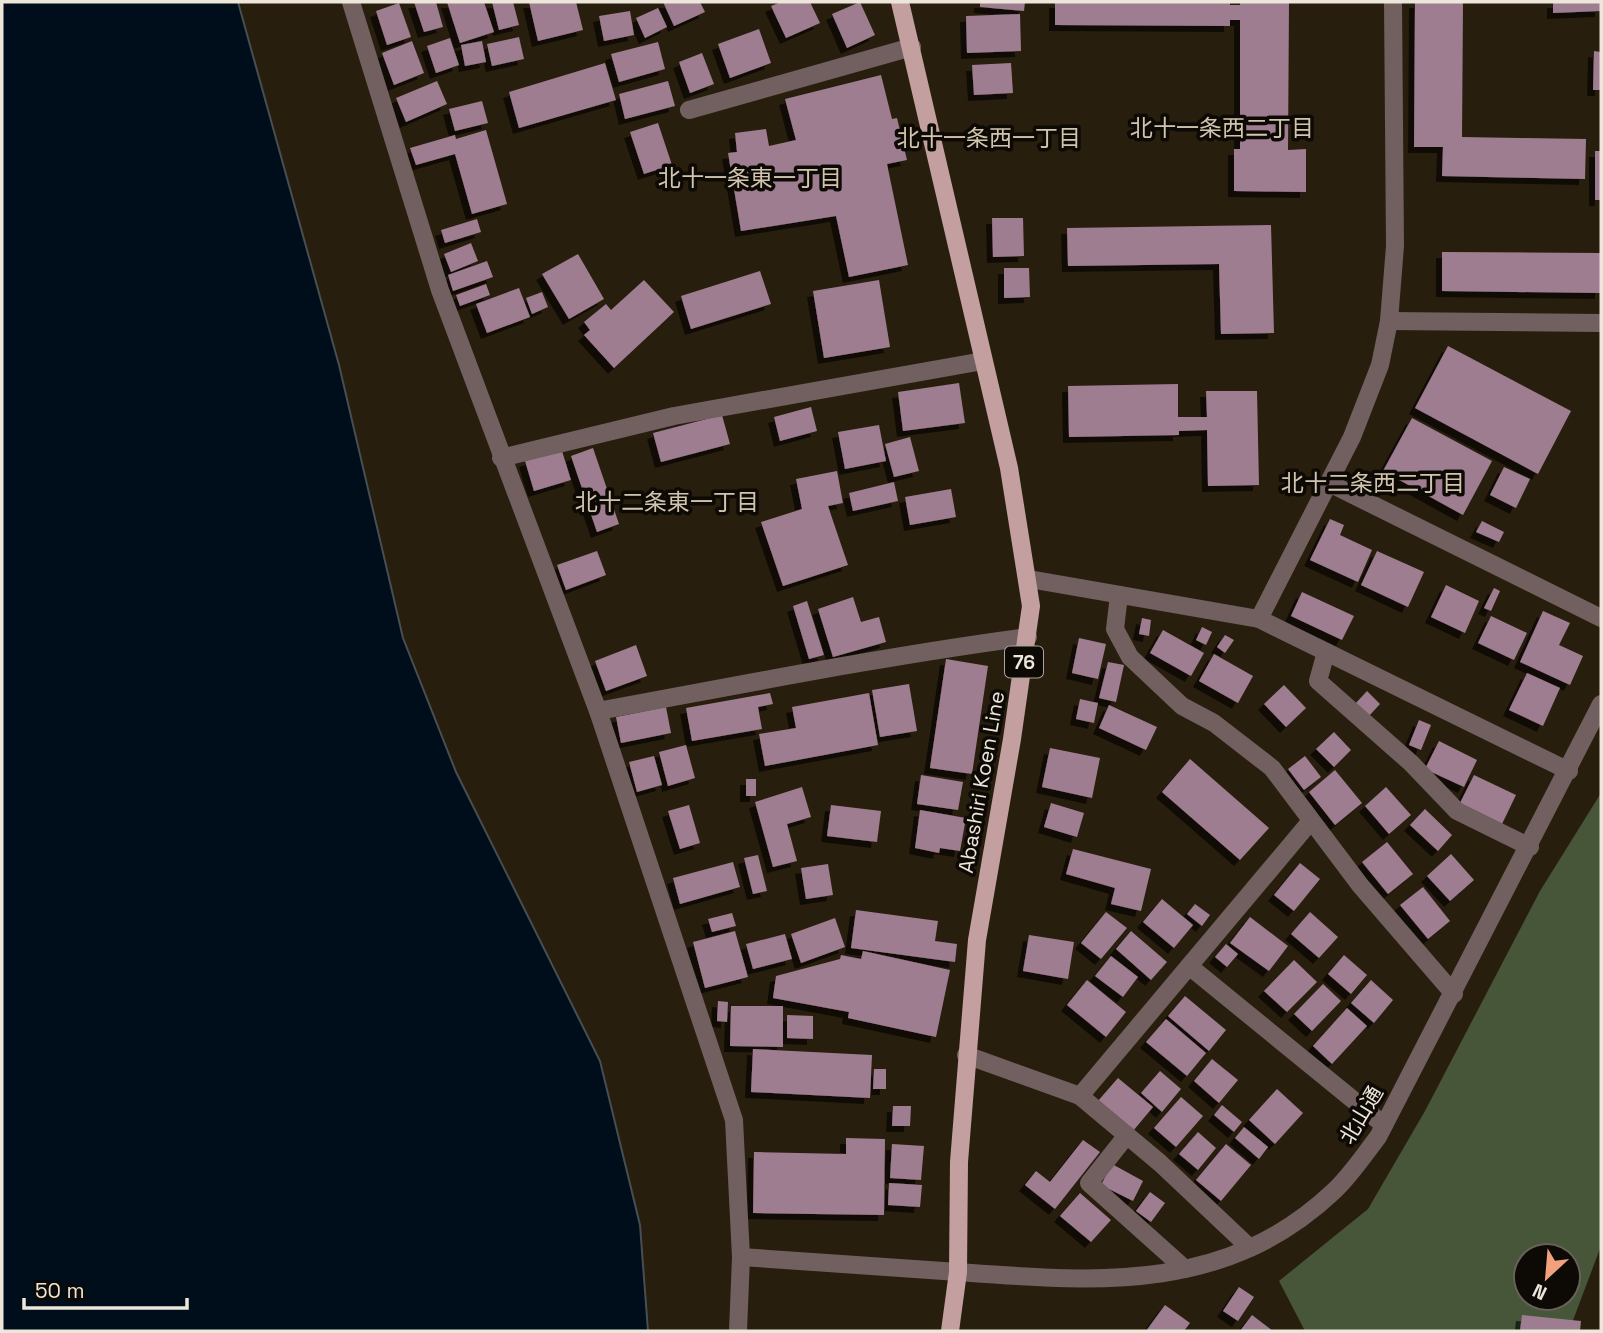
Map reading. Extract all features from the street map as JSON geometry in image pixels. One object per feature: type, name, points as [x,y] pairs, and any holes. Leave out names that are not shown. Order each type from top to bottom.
[{"type":"main road","name":"Abashiri Koen Line","points":[[900,2],[1009,468],[1029,579],[1028,637],[977,940],[959,1162],[958,1272],[950,1331]]},
{"type":"street","points":[[351,2],[440,289],[501,458],[598,711],[734,1120],[741,1257],[738,1331]]},
{"type":"street","points":[[1259,619],[1329,483],[1372,387],[1389,321],[1395,246],[1392,2]]},
{"type":"street","points":[[689,110],[912,47]]},
{"type":"street","points":[[1389,321],[1601,323]]},
{"type":"street","points":[[501,458],[674,416],[813,388],[861,384],[983,361]]},
{"type":"street","points":[[1329,483],[1601,618]]},
{"type":"street","points":[[1029,579],[1259,619],[1569,771]]},
{"type":"street","points":[[1119,595],[1115,629],[1130,657],[1182,705],[1236,739],[1272,768],[1310,822],[1454,994]]},
{"type":"street","points":[[598,711],[829,670],[900,654],[1028,637]]},
{"type":"street","points":[[1326,652],[1318,681],[1411,763],[1457,811],[1530,847]]},
{"type":"street","name":"北山通","points":[[741,1257],[1077,1281],[1121,1280],[1185,1269],[1250,1248],[1312,1210],[1336,1189],[1384,1125],[1530,847],[1601,704]]},
{"type":"street","points":[[1080,1096],[1310,822]]},
{"type":"street","points":[[1189,966],[1384,1125]]},
{"type":"street","points":[[966,1055],[1080,1096],[1128,1135],[1250,1248]]},
{"type":"street","points":[[1128,1135],[1089,1183],[1185,1269]]},
{"type":"green space","points":[[1601,793],[1601,1246],[1582,1296],[1582,1242],[1512,1242],[1512,1312],[1576,1312],[1569,1331],[1305,1331],[1279,1281],[1368,1209],[1425,1111],[1540,891]]},
{"type":"water","points":[[2,2],[238,2],[339,365],[403,638],[456,772],[600,1061],[640,1225],[648,1331],[2,1331]]},
{"type":"building","points":[[414,2],[436,2],[443,27],[424,32]]},
{"type":"building","points":[[447,2],[484,2],[494,32],[460,43]]},
{"type":"building","points":[[492,2],[513,2],[519,25],[499,30]]},
{"type":"building","points":[[529,2],[576,2],[583,30],[538,41]]},
{"type":"building","points":[[663,2],[700,2],[705,12],[674,26]]},
{"type":"building","points":[[781,2],[810,2],[820,23],[786,38],[771,6]]},
{"type":"building","points":[[860,2],[875,35],[847,48],[832,14]]},
{"type":"building","points":[[980,2],[1025,2],[1024,11],[980,7]]},
{"type":"building","points":[[1055,2],[1230,2],[1230,5],[1240,5],[1240,2],[1289,2],[1288,150],[1306,149],[1306,192],[1234,191],[1234,149],[1240,149],[1240,20],[1230,20],[1230,26],[1055,25]]},
{"type":"building","points":[[1415,2],[1463,2],[1462,137],[1586,139],[1585,179],[1442,176],[1443,147],[1414,147]]},
{"type":"building","points":[[1553,2],[1601,2],[1601,11],[1553,13]]},
{"type":"building","points":[[399,3],[411,37],[387,45],[376,11]]},
{"type":"building","points":[[658,8],[667,27],[645,38],[636,18]]},
{"type":"building","points":[[630,11],[634,35],[604,41],[599,16]]},
{"type":"building","points":[[1020,14],[1021,51],[967,53],[966,16]]},
{"type":"building","points":[[759,29],[771,63],[730,78],[718,44]]},
{"type":"building","points":[[519,37],[524,59],[492,66],[487,44]]},
{"type":"building","points":[[450,38],[459,65],[436,73],[427,46]]},
{"type":"building","points":[[412,41],[424,73],[394,85],[382,53]]},
{"type":"building","points":[[482,41],[486,62],[465,66],[461,45]]},
{"type":"building","points":[[658,42],[665,69],[619,82],[611,54]]},
{"type":"building","points":[[1594,51],[1601,52],[1601,90],[1593,90]]},
{"type":"building","points":[[702,53],[714,84],[690,93],[679,62]]},
{"type":"building","points":[[605,63],[616,100],[519,128],[509,92]]},
{"type":"building","points":[[1011,63],[1013,93],[974,95],[972,65]]},
{"type":"building","points":[[881,75],[892,119],[897,118],[907,160],[887,164],[908,265],[849,277],[836,216],[741,231],[728,153],[737,152],[735,133],[766,129],[769,146],[796,140],[785,99]]},
{"type":"building","points":[[437,81],[447,104],[406,122],[396,98]]},
{"type":"building","points":[[668,81],[675,106],[625,119],[619,94]]},
{"type":"building","points":[[482,101],[488,123],[455,131],[449,109]]},
{"type":"building","points":[[658,123],[672,165],[644,174],[630,132]]},
{"type":"building","points":[[486,130],[507,204],[472,214],[455,154],[416,165],[410,148],[455,135],[456,139]]},
{"type":"building","points":[[1595,151],[1601,151],[1601,200],[1595,200]]},
{"type":"building","points":[[992,218],[1023,218],[1024,256],[993,257]]},
{"type":"building","points":[[477,219],[481,232],[445,243],[441,230]]},
{"type":"building","points":[[1271,225],[1274,333],[1221,334],[1219,264],[1068,266],[1067,228]]},
{"type":"building","points":[[471,243],[478,261],[451,272],[444,254]]},
{"type":"building","points":[[1442,252],[1601,253],[1601,293],[1442,291]]},
{"type":"building","points":[[578,254],[604,299],[569,319],[542,274]]},
{"type":"building","points":[[487,261],[493,277],[453,291],[448,275]]},
{"type":"building","points":[[1004,268],[1029,268],[1030,297],[1004,298]]},
{"type":"building","points":[[760,271],[771,304],[691,329],[681,296]]},
{"type":"building","points":[[644,280],[674,312],[614,368],[584,335],[590,330],[584,322],[606,304],[611,310]]},
{"type":"building","points":[[879,280],[890,347],[824,358],[813,291]]},
{"type":"building","points":[[486,284],[490,295],[460,306],[456,295]]},
{"type":"building","points":[[519,288],[530,317],[487,333],[476,304]]},
{"type":"building","points":[[542,292],[548,307],[532,314],[526,298]]},
{"type":"building","points":[[1448,346],[1571,411],[1538,474],[1415,408]]},
{"type":"building","points":[[959,383],[965,423],[903,431],[898,392]]},
{"type":"building","points":[[1178,384],[1178,417],[1207,417],[1206,391],[1257,391],[1259,485],[1208,486],[1207,430],[1179,431],[1179,435],[1069,437],[1068,386]]},
{"type":"building","points":[[811,407],[817,431],[780,441],[774,417]]},
{"type":"building","points":[[722,415],[730,444],[661,462],[653,433]]},
{"type":"building","points":[[1412,418],[1492,461],[1463,515],[1383,471]]},
{"type":"building","points":[[879,425],[886,461],[845,469],[838,432]]},
{"type":"building","points":[[910,437],[919,471],[894,477],[885,444]]},
{"type":"building","points":[[593,448],[619,524],[597,532],[571,456]]},
{"type":"building","points":[[562,451],[571,480],[534,491],[525,461]]},
{"type":"building","points":[[1504,467],[1530,479],[1516,508],[1490,495]]},
{"type":"building","points":[[837,471],[843,503],[828,506],[848,565],[783,586],[761,522],[802,509],[796,479]]},
{"type":"building","points":[[894,482],[898,501],[853,511],[849,493]]},
{"type":"building","points":[[951,489],[956,517],[910,525],[905,497]]},
{"type":"building","points":[[1330,519],[1344,525],[1340,535],[1372,550],[1358,582],[1310,560]]},
{"type":"building","points":[[1482,521],[1504,532],[1499,542],[1476,532]]},
{"type":"building","points":[[597,551],[606,575],[566,590],[557,565]]},
{"type":"building","points":[[1377,551],[1424,572],[1408,607],[1361,585]]},
{"type":"building","points":[[1446,585],[1479,601],[1465,633],[1431,617]]},
{"type":"building","points":[[1494,588],[1500,591],[1491,611],[1484,608]]},
{"type":"building","points":[[1302,592],[1354,616],[1342,640],[1291,616]]},
{"type":"building","points":[[853,597],[861,622],[879,617],[886,642],[833,657],[818,609]]},
{"type":"building","points":[[807,601],[824,655],[809,659],[793,606]]},
{"type":"building","points":[[1543,611],[1570,623],[1559,645],[1583,656],[1570,685],[1520,662]]},
{"type":"building","points":[[1491,616],[1527,633],[1514,660],[1478,643]]},
{"type":"building","points":[[1142,618],[1151,620],[1149,636],[1139,634]]},
{"type":"building","points":[[1202,627],[1212,632],[1206,645],[1196,640]]},
{"type":"building","points":[[1163,630],[1204,653],[1191,676],[1150,653]]},
{"type":"building","points":[[1225,635],[1234,640],[1225,653],[1217,647]]},
{"type":"building","points":[[1079,638],[1106,644],[1098,679],[1072,673]]},
{"type":"building","points":[[636,645],[647,676],[606,691],[595,661]]},
{"type":"building","points":[[1214,654],[1253,676],[1238,703],[1199,681]]},
{"type":"building","points":[[946,659],[988,666],[972,774],[930,768]]},
{"type":"building","points":[[1108,662],[1124,665],[1116,702],[1099,698]]},
{"type":"building","points":[[1527,673],[1560,688],[1543,726],[1509,710]]},
{"type":"building","points":[[909,684],[917,731],[880,737],[872,690]]},
{"type":"building","points":[[1284,685],[1306,708],[1286,727],[1264,704]]},
{"type":"building","points":[[1367,691],[1380,704],[1369,716],[1356,703]]},
{"type":"building","points":[[770,693],[773,704],[758,707],[762,729],[692,741],[686,708]]},
{"type":"building","points":[[869,693],[878,745],[765,766],[759,734],[796,728],[792,707]]},
{"type":"building","points":[[1080,699],[1098,703],[1094,723],[1076,719]]},
{"type":"building","points":[[1109,705],[1157,727],[1146,750],[1099,728]]},
{"type":"building","points":[[666,707],[671,733],[621,743],[616,717]]},
{"type":"building","points":[[1419,720],[1431,725],[1421,750],[1409,745]]},
{"type":"building","points":[[1334,732],[1351,750],[1334,767],[1316,749]]},
{"type":"building","points":[[1439,741],[1477,760],[1464,787],[1425,769]]},
{"type":"building","points":[[686,745],[695,778],[668,786],[659,752]]},
{"type":"building","points":[[1050,748],[1100,758],[1092,798],[1042,787]]},
{"type":"building","points":[[654,756],[662,785],[637,792],[629,762]]},
{"type":"building","points":[[1305,756],[1321,777],[1304,790],[1288,769]]},
{"type":"building","points":[[1190,759],[1269,828],[1240,860],[1162,792]]},
{"type":"building","points":[[1335,770],[1362,803],[1335,825],[1309,792]]},
{"type":"building","points":[[921,775],[963,782],[958,810],[917,804]]},
{"type":"building","points":[[1474,775],[1516,795],[1502,824],[1460,803]]},
{"type":"building","points":[[746,779],[756,779],[756,796],[746,796]]},
{"type":"building","points":[[802,787],[811,817],[787,824],[797,861],[773,867],[755,802]]},
{"type":"building","points":[[1386,787],[1411,815],[1389,834],[1365,806]]},
{"type":"building","points":[[1051,803],[1084,813],[1077,837],[1044,827]]},
{"type":"building","points":[[689,805],[700,843],[680,849],[668,811]]},
{"type":"building","points":[[831,805],[881,811],[877,842],[827,836]]},
{"type":"building","points":[[1425,809],[1452,835],[1438,851],[1410,825]]},
{"type":"building","points":[[920,810],[966,818],[960,851],[940,848],[939,853],[915,848]]},
{"type":"building","points":[[1387,842],[1413,874],[1388,894],[1362,862]]},
{"type":"building","points":[[1073,849],[1151,869],[1141,911],[1111,904],[1115,888],[1066,874]]},
{"type":"building","points":[[1451,854],[1474,880],[1450,901],[1427,876]]},
{"type":"building","points":[[758,855],[767,891],[753,894],[744,858]]},
{"type":"building","points":[[733,862],[740,887],[680,904],[673,878]]},
{"type":"building","points":[[1300,863],[1320,879],[1294,911],[1274,895]]},
{"type":"building","points":[[828,864],[833,895],[806,899],[801,868]]},
{"type":"building","points":[[1423,887],[1450,921],[1428,939],[1400,905]]},
{"type":"building","points":[[1162,899],[1193,925],[1174,948],[1143,922]]},
{"type":"building","points":[[1195,904],[1210,915],[1202,926],[1187,914]]},
{"type":"building","points":[[856,910],[938,921],[935,941],[957,944],[955,962],[851,948]]},
{"type":"building","points":[[1106,912],[1127,928],[1101,959],[1081,943]]},
{"type":"building","points":[[1310,912],[1338,937],[1319,958],[1291,934]]},
{"type":"building","points":[[732,913],[736,926],[712,932],[708,919]]},
{"type":"building","points":[[1250,917],[1288,946],[1269,971],[1230,943]]},
{"type":"building","points":[[835,918],[845,947],[801,963],[791,934]]},
{"type":"building","points":[[735,931],[748,977],[705,988],[693,942]]},
{"type":"building","points":[[1131,931],[1167,962],[1151,980],[1116,949]]},
{"type":"building","points":[[785,934],[792,959],[753,969],[746,944]]},
{"type":"building","points":[[1029,935],[1074,942],[1068,979],[1023,971]]},
{"type":"building","points":[[1226,944],[1238,954],[1227,967],[1215,957]]},
{"type":"building","points":[[863,951],[950,970],[936,1037],[848,1018],[849,1012],[773,998],[776,976],[840,959],[841,955],[861,959]]},
{"type":"building","points":[[1344,955],[1367,975],[1351,994],[1328,974]]},
{"type":"building","points":[[1111,956],[1138,977],[1123,997],[1095,976]]},
{"type":"building","points":[[1294,960],[1317,982],[1287,1012],[1264,991]]},
{"type":"building","points":[[1087,980],[1126,1012],[1106,1037],[1067,1005]]},
{"type":"building","points":[[1371,980],[1393,1000],[1374,1023],[1351,1003]]},
{"type":"building","points":[[1323,984],[1341,1001],[1312,1031],[1294,1014]]},
{"type":"building","points":[[1185,996],[1226,1030],[1209,1051],[1168,1016]]},
{"type":"building","points":[[718,1001],[728,1002],[727,1022],[717,1021]]},
{"type":"building","points":[[731,1006],[783,1006],[783,1047],[730,1046]]},
{"type":"building","points":[[1347,1008],[1367,1026],[1332,1064],[1313,1046]]},
{"type":"building","points":[[787,1015],[813,1016],[813,1039],[787,1038]]},
{"type":"building","points":[[1166,1019],[1206,1053],[1187,1076],[1146,1042]]},
{"type":"building","points":[[753,1049],[872,1055],[870,1098],[751,1092]]},
{"type":"building","points":[[1212,1059],[1238,1080],[1219,1103],[1194,1081]]},
{"type":"building","points":[[874,1069],[886,1069],[886,1089],[873,1089]]},
{"type":"building","points":[[1160,1071],[1181,1089],[1162,1112],[1141,1093]]},
{"type":"building","points":[[1118,1078],[1153,1107],[1133,1131],[1098,1101]]},
{"type":"building","points":[[1277,1089],[1303,1113],[1275,1144],[1249,1120]]},
{"type":"building","points":[[1181,1097],[1203,1116],[1176,1147],[1154,1128]]},
{"type":"building","points":[[1222,1105],[1242,1122],[1234,1132],[1214,1115]]},
{"type":"building","points":[[893,1106],[911,1106],[910,1126],[892,1126]]},
{"type":"building","points":[[1244,1127],[1268,1147],[1259,1159],[1235,1138]]},
{"type":"building","points":[[1198,1132],[1216,1148],[1198,1170],[1179,1154]]},
{"type":"building","points":[[846,1138],[885,1139],[884,1215],[753,1213],[754,1152],[846,1154]]},
{"type":"building","points":[[1083,1140],[1100,1152],[1055,1209],[1025,1185],[1036,1171],[1050,1182]]},
{"type":"building","points":[[892,1144],[924,1146],[921,1180],[890,1178]]},
{"type":"building","points":[[1226,1144],[1251,1165],[1221,1201],[1196,1180]]},
{"type":"building","points":[[1112,1164],[1143,1181],[1133,1201],[1101,1185]]},
{"type":"building","points":[[889,1183],[922,1185],[920,1207],[888,1205]]},
{"type":"building","points":[[1150,1192],[1165,1203],[1151,1222],[1136,1211]]},
{"type":"building","points":[[1080,1193],[1111,1220],[1091,1242],[1060,1216]]},
{"type":"building","points":[[1239,1287],[1254,1297],[1238,1321],[1223,1311]]},
{"type":"building","points":[[1165,1305],[1190,1323],[1184,1331],[1146,1331]]},
{"type":"building","points":[[1252,1315],[1273,1331],[1240,1331]]},
{"type":"building","points":[[1522,1315],[1581,1321],[1580,1331],[1520,1331]]},
{"type":"district","name":"北十一条西二丁目","points":[[1222,128]]},
{"type":"district","name":"北十一条西一丁目","points":[[989,138]]},
{"type":"district","name":"北十一条東一丁目","points":[[750,178]]},
{"type":"district","name":"北十二条西二丁目","points":[[1373,483]]},
{"type":"district","name":"北十二条東一丁目","points":[[667,502]]}]
